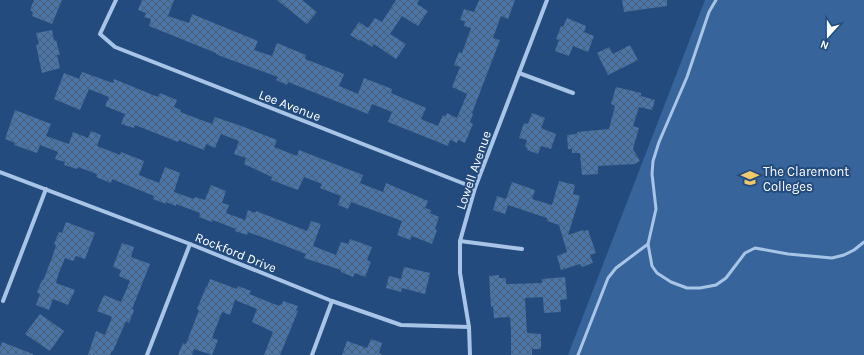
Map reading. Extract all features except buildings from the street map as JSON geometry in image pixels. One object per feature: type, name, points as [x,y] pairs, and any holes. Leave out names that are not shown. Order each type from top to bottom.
[{"type":"street","name":"Lee Avenue","points":[[116,0],[100,34],[115,47],[475,188]]},
{"type":"street","name":"Lowell Avenue","points":[[470,355],[470,327],[460,273],[460,241],[475,188],[547,0]]},
{"type":"street","points":[[519,73],[573,94]]},
{"type":"street","name":"Rockford Drive","points":[[0,172],[190,244],[332,301],[401,325],[470,327]]},
{"type":"street","points":[[3,302],[46,189]]},
{"type":"street","points":[[460,241],[522,249]]},
{"type":"street","points":[[147,355],[190,244]]},
{"type":"street","points":[[312,355],[332,301]]},
{"type":"lane","points":[[716,0],[709,12],[687,77],[659,142],[653,161],[652,174],[656,209],[648,244],[652,266],[657,273],[671,282],[687,288],[700,288],[716,285],[726,278],[745,253],[755,248],[788,254],[832,258],[844,255],[854,250],[864,242]]},
{"type":"lane","points":[[578,355],[608,278],[616,268],[648,244]]},
{"type":"shaded area","name":"The Claremont Colleges","points":[[705,0],[864,0],[864,355],[568,355]]},
{"type":"place","name":"The Claremont Colleges","points":[[750,178]]}]
